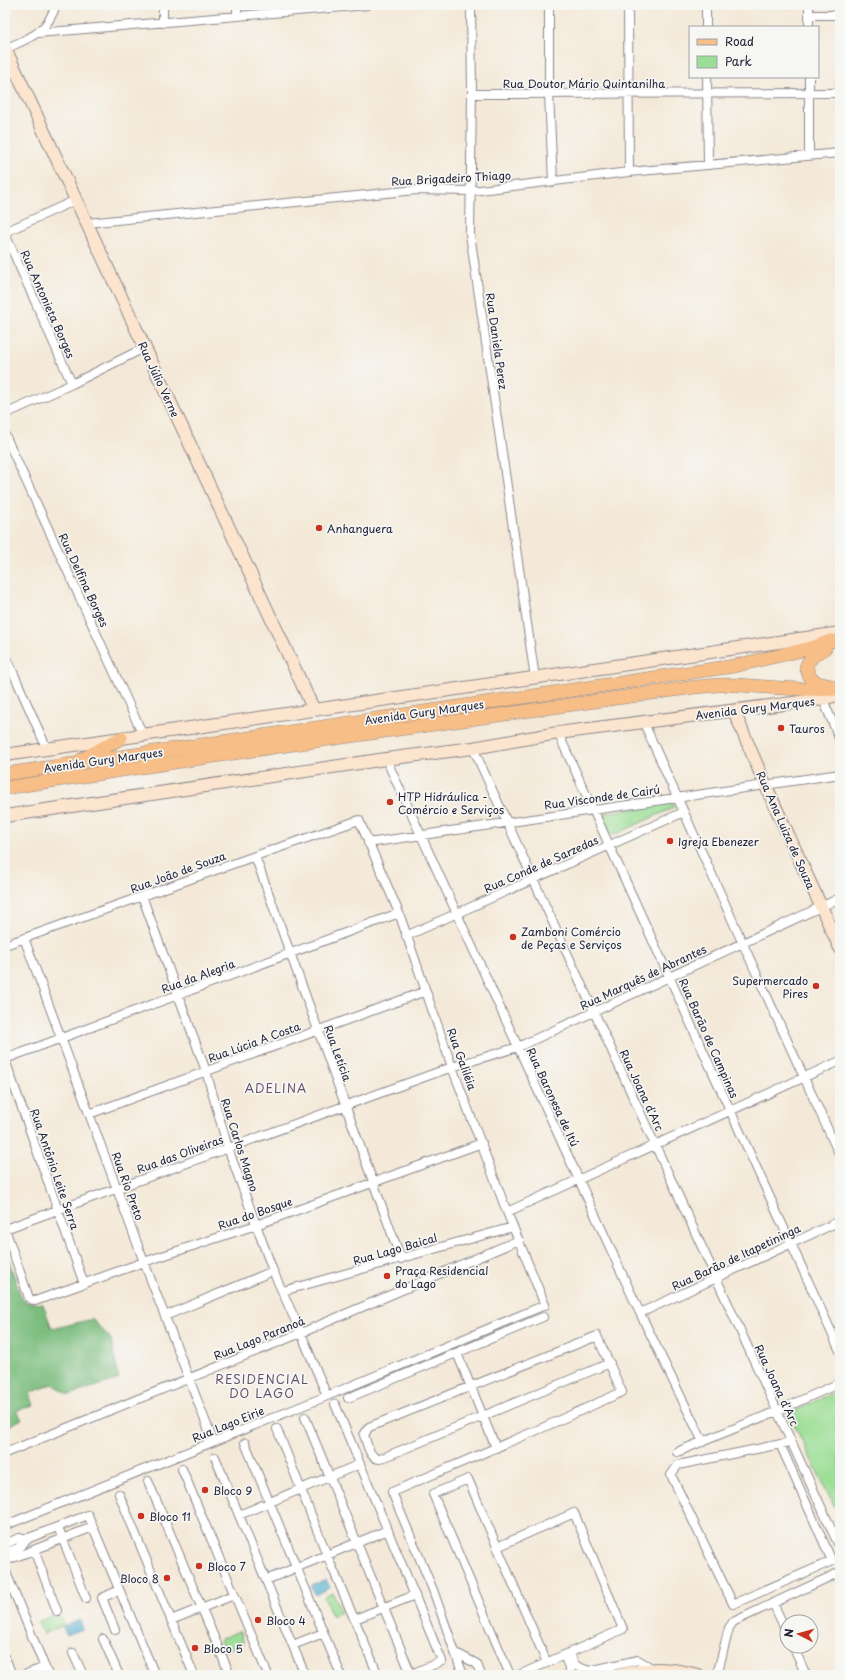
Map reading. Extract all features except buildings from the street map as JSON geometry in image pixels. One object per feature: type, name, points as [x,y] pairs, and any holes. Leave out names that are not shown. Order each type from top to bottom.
[{"type":"main road","name":"Rua Júlio Verne","points":[[5,49],[314,710]]},
{"type":"main road","name":"Avenida Gury Marques","points":[[5,755],[535,678],[833,639]]},
{"type":"main road","name":"Avenida Gury Marques","points":[[5,775],[734,666],[812,648],[833,639]]},
{"type":"main road","points":[[833,639],[808,660],[806,667],[810,678],[826,686],[840,688]]},
{"type":"main road","name":"Avenida Gury Marques","points":[[5,788],[287,745],[695,687],[737,685],[782,689],[821,695],[840,688]]},
{"type":"main road","name":"Avenida Gury Marques","points":[[5,816],[386,759],[472,748],[644,721],[734,711],[821,695],[840,694]]},
{"type":"main road","name":"Rua Ana Luiza de Souza","points":[[734,711],[765,784],[840,948]]},
{"type":"main road","points":[[74,764],[121,738]]},
{"type":"main road","points":[[619,1675],[652,1668],[669,1668],[698,1675]]},
{"type":"street","points":[[38,33],[51,18],[56,5]]},
{"type":"street","points":[[163,5],[163,23]]},
{"type":"street","points":[[237,5],[237,16]]},
{"type":"street","points":[[5,49],[38,33],[237,16],[312,7],[367,5]]},
{"type":"street","name":"Rua Daniela Perez","points":[[471,5],[472,191],[470,234],[535,678]]},
{"type":"street","points":[[549,5],[549,94],[553,182]]},
{"type":"street","points":[[628,5],[630,172]]},
{"type":"street","points":[[706,5],[706,26]]},
{"type":"street","points":[[809,5],[809,26]]},
{"type":"street","points":[[809,15],[840,15]]},
{"type":"street","points":[[707,78],[708,165]]},
{"type":"street","points":[[809,78],[810,155]]},
{"type":"street","name":"Rua Doutor Mário Quintanilha","points":[[472,94],[840,94]]},
{"type":"street","name":"Rua Brigadeiro Thiago","points":[[87,223],[416,190],[472,191],[630,172],[840,153]]},
{"type":"street","points":[[5,233],[76,200]]},
{"type":"street","name":"Rua Antonieta Borges","points":[[5,233],[72,384]]},
{"type":"street","points":[[5,414],[72,384],[144,348]]},
{"type":"street","name":"Rua Delfina Borges","points":[[5,435],[143,735]]},
{"type":"street","points":[[5,654],[47,749]]},
{"type":"street","points":[[810,678],[821,695],[840,740]]},
{"type":"street","points":[[644,721],[743,944],[840,1156]]},
{"type":"street","name":"Rua Barão de Campinas","points":[[558,734],[840,1351]]},
{"type":"street","name":"Rua Joana d'Arc","points":[[472,748],[840,1548]]},
{"type":"street","name":"Rua Baronesa de Itú","points":[[386,759],[640,1313],[703,1442]]},
{"type":"street","name":"Rua Visconde de Cairú","points":[[368,843],[840,774]]},
{"type":"street","name":"Rua Conde de Sarzedas","points":[[406,936],[684,812]]},
{"type":"street","name":"Rua Galiléia","points":[[359,820],[398,913],[452,1067],[507,1212],[545,1304]]},
{"type":"street","name":"Rua João de Souza","points":[[5,945],[359,820]]},
{"type":"street","name":"Rua Letícia","points":[[255,856],[401,1259]]},
{"type":"street","name":"Rua Carlos Magno","points":[[142,896],[206,1071],[228,1148],[273,1271],[301,1332],[327,1396]]},
{"type":"street","name":"Rua Marquês de Abrantes","points":[[452,1067],[518,1047],[840,898]]},
{"type":"street","name":"Rua da Alegria","points":[[5,1059],[398,913]]},
{"type":"street","name":"Rua Rio Preto","points":[[24,938],[144,1262],[213,1441]]},
{"type":"street","name":"Rua Lúcia A Costa","points":[[89,1114],[426,991]]},
{"type":"street","name":"Rua Antônio Leite Serra","points":[[5,1059],[84,1284]]},
{"type":"street","points":[[507,1212],[840,1061]]},
{"type":"street","name":"Rua das Oliveiras","points":[[5,1229],[452,1067]]},
{"type":"street","name":"Rua do Bosque","points":[[5,1229],[30,1298],[35,1302],[144,1262],[256,1225],[482,1143]]},
{"type":"street","name":"Rua Barão de Itapetininga","points":[[640,1313],[840,1221]]},
{"type":"street","name":"Rua Lago Baical","points":[[283,1291],[513,1227]]},
{"type":"street","name":"Rua Lago Paranoá","points":[[5,1453],[189,1379],[519,1240]]},
{"type":"street","points":[[165,1316],[273,1271]]},
{"type":"street","name":"Rua Lago Eirie","points":[[6,1524],[327,1396],[545,1304]]},
{"type":"street","points":[[348,1398],[542,1317]]},
{"type":"street","points":[[477,1664],[463,1673],[433,1590],[392,1492],[622,1392],[610,1363],[597,1336],[369,1427],[364,1435],[371,1455],[376,1459],[380,1458],[610,1363]]},
{"type":"street","points":[[457,1353],[496,1448]]},
{"type":"street","points":[[676,1452],[777,1411],[840,1383]]},
{"type":"street","points":[[305,1418],[410,1674],[442,1661],[335,1404]]},
{"type":"street","points":[[277,1429],[327,1555],[378,1675]]},
{"type":"street","points":[[780,1444],[832,1561],[733,1604],[671,1476],[672,1473],[678,1465],[780,1444],[791,1442]]},
{"type":"street","points":[[245,1443],[295,1567],[341,1675]]},
{"type":"street","points":[[215,1457],[305,1675]]},
{"type":"street","points":[[239,1515],[360,1464]]},
{"type":"street","points":[[182,1469],[268,1675]]},
{"type":"street","points":[[510,1675],[433,1494],[468,1479],[547,1663]]},
{"type":"street","points":[[148,1481],[202,1608],[228,1674]]},
{"type":"street","points":[[119,1494],[194,1675]]},
{"type":"street","points":[[498,1547],[574,1513],[622,1629],[519,1675]]},
{"type":"street","points":[[5,1544],[19,1538],[29,1538],[58,1528],[88,1515],[155,1675]]},
{"type":"street","points":[[5,1561],[93,1526]]},
{"type":"street","points":[[58,1528],[86,1598]]},
{"type":"street","points":[[266,1580],[388,1530]]},
{"type":"street","points":[[5,1553],[18,1548],[29,1538]]},
{"type":"street","points":[[34,1550],[56,1610]]},
{"type":"street","points":[[5,1570],[48,1675]]},
{"type":"street","points":[[717,1675],[729,1628],[733,1622],[840,1572]]},
{"type":"street","points":[[116,1630],[102,1598],[119,1590]]},
{"type":"street","points":[[355,1619],[414,1594]]},
{"type":"street","points":[[171,1620],[234,1595]]},
{"type":"street","points":[[773,1603],[779,1616]]},
{"type":"street","points":[[292,1645],[323,1633]]},
{"type":"street","points":[[103,1640],[118,1675]]},
{"type":"street","points":[[73,1653],[83,1675]]},
{"type":"street","points":[[456,1653],[477,1664],[481,1675]]},
{"type":"street","points":[[567,1654],[576,1666],[589,1671],[638,1660],[652,1668]]},
{"type":"street","points":[[567,1654],[572,1675]]},
{"type":"street","points":[[797,1654],[806,1675]]},
{"type":"street","points":[[5,1658],[12,1675]]},
{"type":"street","points":[[24,1675],[45,1666]]},
{"type":"green space","points":[[717,5],[804,5],[804,8],[717,7]]},
{"type":"green space","points":[[672,803],[674,805],[673,808],[614,835],[611,834],[603,816],[604,813]]},
{"type":"green space","points":[[5,1248],[21,1297],[26,1302],[43,1304],[52,1329],[92,1319],[111,1339],[119,1379],[69,1395],[52,1384],[30,1393],[33,1405],[16,1411],[22,1419],[5,1428]]},
{"type":"green space","points":[[840,1389],[840,1503],[834,1506],[789,1414]]},
{"type":"green space","points":[[333,1593],[341,1612],[332,1616],[324,1597]]},
{"type":"green space","points":[[58,1613],[64,1625],[43,1634],[38,1622]]},
{"type":"green space","points":[[239,1631],[244,1643],[224,1651],[220,1639]]},
{"type":"water","points":[[326,1579],[330,1588],[315,1595],[311,1586]]},
{"type":"water","points":[[80,1620],[83,1629],[66,1635],[63,1627]]},
{"type":"place","name":"Anhanguera","points":[[319,528]]},
{"type":"place","name":"Tauros","points":[[781,728]]},
{"type":"place","name":"HTP Hidráulica - Comércio e Serviços","points":[[390,802]]},
{"type":"place","name":"Igreja Ebenezer","points":[[670,841]]},
{"type":"place","name":"Zamboni Comércio de Peças e Serviços","points":[[513,937]]},
{"type":"place","name":"Supermercado Pires","points":[[816,986]]},
{"type":"place","name":"Praça Residencial do Lago","points":[[387,1276]]},
{"type":"place","name":"Bloco 9","points":[[205,1490]]},
{"type":"place","name":"Bloco 11","points":[[141,1516]]},
{"type":"place","name":"Bloco 7","points":[[199,1566]]},
{"type":"place","name":"Bloco 8","points":[[167,1578]]},
{"type":"place","name":"Bloco 4","points":[[258,1620]]},
{"type":"place","name":"Bloco 5","points":[[195,1648]]},
{"type":"district","name":"ADELINA","points":[[276,1088]]},
{"type":"district","name":"RESIDENCIAL DO LAGO","points":[[262,1386]]}]
